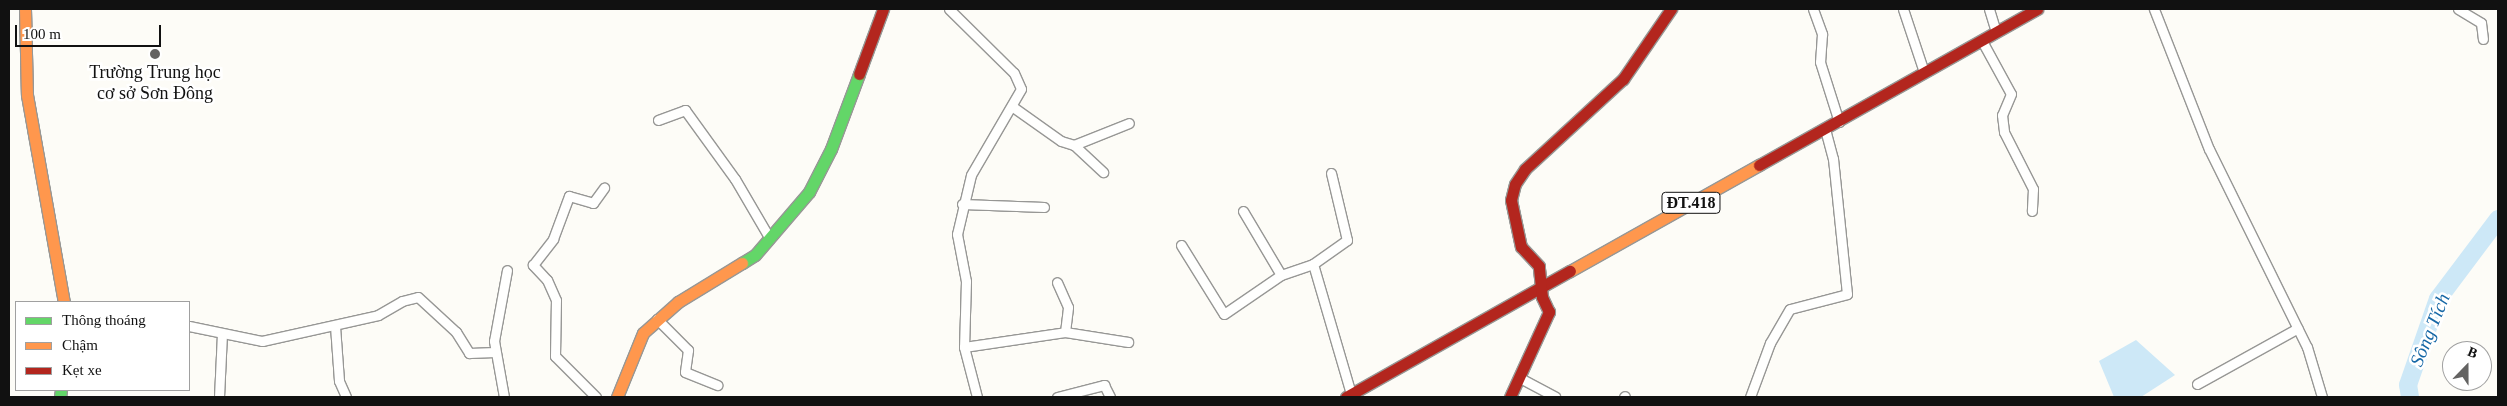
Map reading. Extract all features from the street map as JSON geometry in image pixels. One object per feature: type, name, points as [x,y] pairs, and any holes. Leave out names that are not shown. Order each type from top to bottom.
[{"type":"street","points":[[25,9],[27,95],[64,301]]},
{"type":"street","points":[[617,397],[635,346],[657,319],[740,266],[770,239],[819,175],[883,9]]},
{"type":"street","points":[[950,9],[1020,82],[1013,107],[982,152],[962,204],[957,234],[966,281],[964,347],[977,397]]},
{"type":"street","points":[[1510,397],[1549,312],[1542,297],[1544,283],[1539,266],[1521,247],[1511,200],[1515,184],[1525,169],[1623,79],[1671,9]]},
{"type":"street","points":[[1812,9],[1822,34],[1820,62],[1839,122]]},
{"type":"street","points":[[1903,9],[1924,72]]},
{"type":"street","points":[[1989,9],[1996,32]]},
{"type":"street","name":"ĐT.418","points":[[1348,396],[1544,283],[1825,130],[2037,9]]},
{"type":"street","points":[[2154,9],[2209,149],[2298,328],[2322,397]]},
{"type":"street","points":[[2458,9],[2481,23],[2483,38]]},
{"type":"street","points":[[1982,41],[2011,94],[2002,115],[2004,132],[2033,189],[2032,211]]},
{"type":"street","points":[[1013,107],[1061,141],[1074,145],[1103,172]]},
{"type":"street","points":[[658,120],[685,110],[735,179],[770,239]]},
{"type":"street","points":[[1074,145],[1129,123]]},
{"type":"street","points":[[1750,397],[1770,343],[1790,309],[1848,294],[1833,158],[1825,130]]},
{"type":"street","points":[[1181,245],[1224,314],[1282,275],[1314,264],[1347,240],[1331,173]]},
{"type":"street","points":[[596,397],[555,356],[556,300],[547,280],[533,265],[553,239],[569,196],[593,203],[604,188]]},
{"type":"street","points":[[962,204],[1044,207]]},
{"type":"street","points":[[1243,212],[1282,275]]},
{"type":"street","points":[[1314,264],[1348,396]]},
{"type":"street","points":[[504,397],[494,328],[507,270]]},
{"type":"street","points":[[1057,282],[1068,306],[1064,332]]},
{"type":"street","points":[[190,326],[262,341],[378,315],[402,300],[418,297],[456,332],[469,353],[496,352]]},
{"type":"street","points":[[657,319],[688,350],[685,372],[704,384],[717,385]]},
{"type":"street","points":[[335,326],[339,381],[346,397]]},
{"type":"street","points":[[2197,384],[2298,328]]},
{"type":"street","points":[[964,347],[1064,332],[1128,342]]},
{"type":"street","points":[[220,397],[222,334]]},
{"type":"street","points":[[1520,378],[1555,397]]},
{"type":"street","points":[[1057,397],[1104,386],[1110,397]]},
{"type":"water","points":[[2136,340],[2175,375],[2141,397],[2114,397],[2099,361]]},
{"type":"waterway","name":"Sông Tích","points":[[2410,397],[2408,385],[2438,299],[2498,219]]},
{"type":"traffic: fast","points":[[742,263],[755,255],[809,192],[831,149],[859,74]]},
{"type":"traffic: fast","points":[[60,397],[61,391]]},
{"type":"traffic: slow","points":[[25,9],[27,95],[64,301]]},
{"type":"traffic: slow","points":[[1570,271],[1759,165]]},
{"type":"traffic: slow","points":[[617,397],[643,333],[678,302],[742,263]]},
{"type":"traffic: jam","points":[[859,74],[883,9]]},
{"type":"traffic: jam","points":[[1510,397],[1549,312],[1542,297],[1539,266],[1521,247],[1511,200],[1515,184],[1525,169],[1623,79],[1671,9]]},
{"type":"traffic: jam","points":[[1759,165],[2037,9]]},
{"type":"traffic: jam","points":[[1346,397],[1570,271]]},
{"type":"place","name":"Trường Trung học cơ sở Sơn Đông","points":[[155,54]]}]
